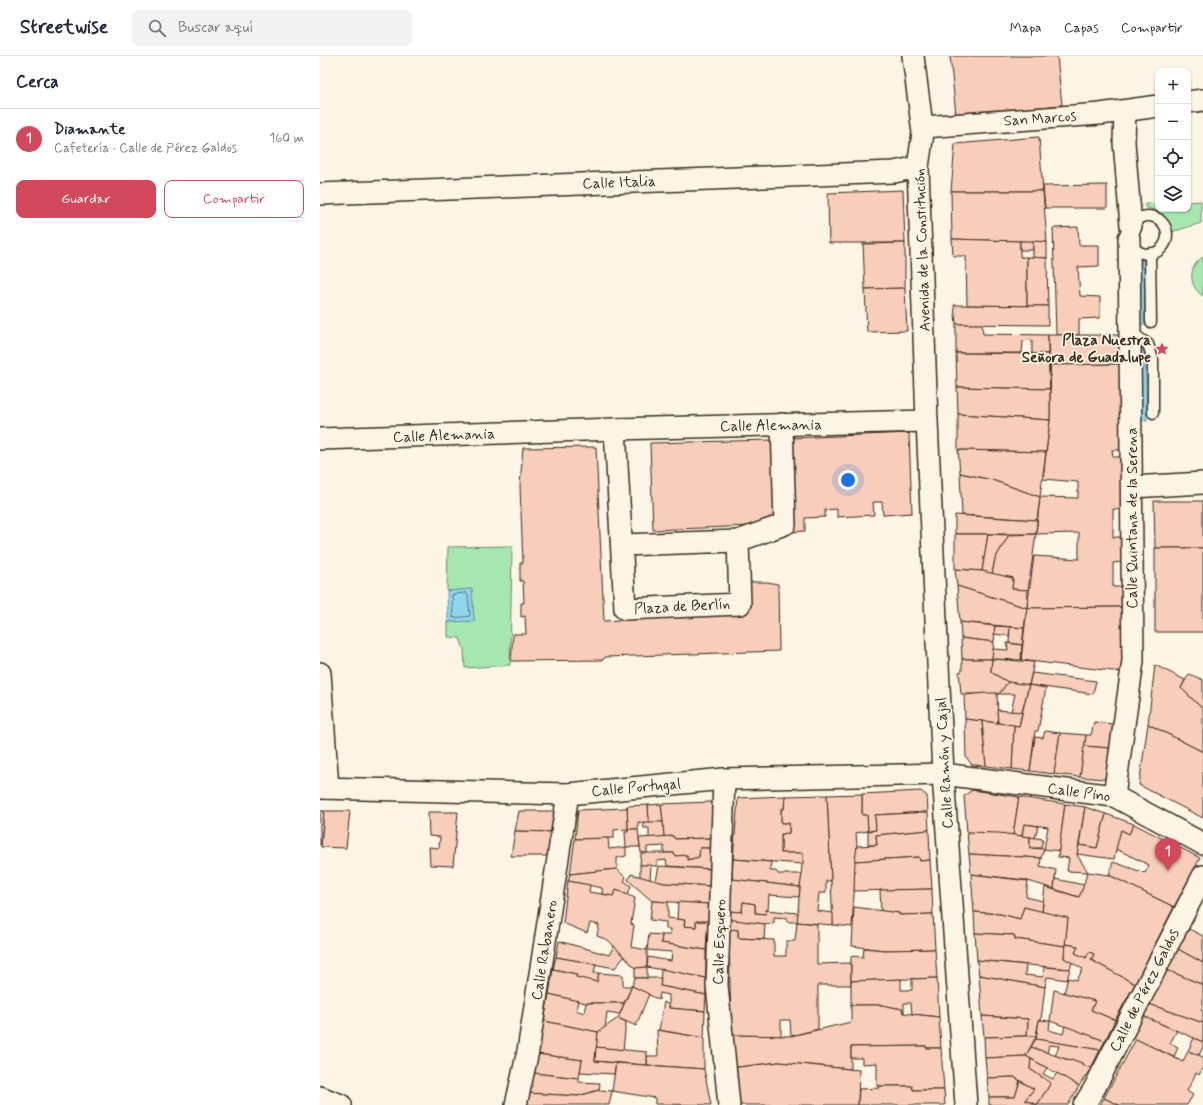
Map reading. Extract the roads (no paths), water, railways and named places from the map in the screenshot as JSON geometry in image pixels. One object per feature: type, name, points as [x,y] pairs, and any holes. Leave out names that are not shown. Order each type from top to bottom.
[{"type":"street","name":"Avenida de la Constitución","points":[[913,56],[923,127],[918,167],[927,421]]},
{"type":"street","points":[[1191,102],[1203,100]]},
{"type":"street","name":"San Marcos","points":[[923,127],[1125,111],[1155,106]]},
{"type":"street","name":"Calle Quintana de la Serena","points":[[1114,796],[1133,661],[1129,331],[1130,232],[1124,142],[1125,111]]},
{"type":"street","name":"Calle Italia","points":[[320,194],[894,172],[918,167]]},
{"type":"street","name":"Calle Alemania","points":[[320,439],[615,428],[927,421]]},
{"type":"street","name":"Calle Ramón y Cajal","points":[[927,421],[944,774],[966,1105]]},
{"type":"street","points":[[615,428],[622,545],[738,541],[785,524],[782,424]]},
{"type":"street","points":[[1132,487],[1203,483]]},
{"type":"street","name":"Plaza de Berlín","points":[[622,545],[625,609],[740,604],[738,541]]},
{"type":"street","points":[[320,673],[324,788]]},
{"type":"street","name":"Calle Portugal","points":[[324,788],[568,794],[724,779],[944,774]]},
{"type":"street","name":"Calle Pino","points":[[944,774],[1114,796],[1203,844]]},
{"type":"street","name":"Calle Esquero","points":[[724,779],[717,985],[729,1105]]},
{"type":"street","name":"Calle Rabanero","points":[[516,1105],[528,1051],[568,794]]},
{"type":"street","name":"Calle de Pérez Galdos","points":[[1084,1105],[1094,1089],[1203,876]]},
{"type":"street","points":[[320,1097],[341,1105]]},
{"type":"lane","points":[[1150,216],[1156,218],[1165,227],[1166,233],[1163,245],[1159,249],[1150,253],[1141,252],[1132,245],[1130,232],[1138,219],[1150,216]]},
{"type":"lane","points":[[1150,253],[1151,322]]},
{"type":"lane","points":[[1129,331],[1148,344],[1152,355],[1153,413]]},
{"type":"water","points":[[1144,260],[1145,324],[1138,325],[1136,261]]},
{"type":"water","points":[[1142,348],[1145,354],[1147,420],[1140,421],[1139,349]]},
{"type":"water","points":[[472,589],[474,621],[448,622],[447,591]]},
{"type":"place","name":"Plaza Nuestra Señora de Guadalupe","points":[[1162,349]]},
{"type":"place","name":"Diamante","points":[[1168,871]]}]
